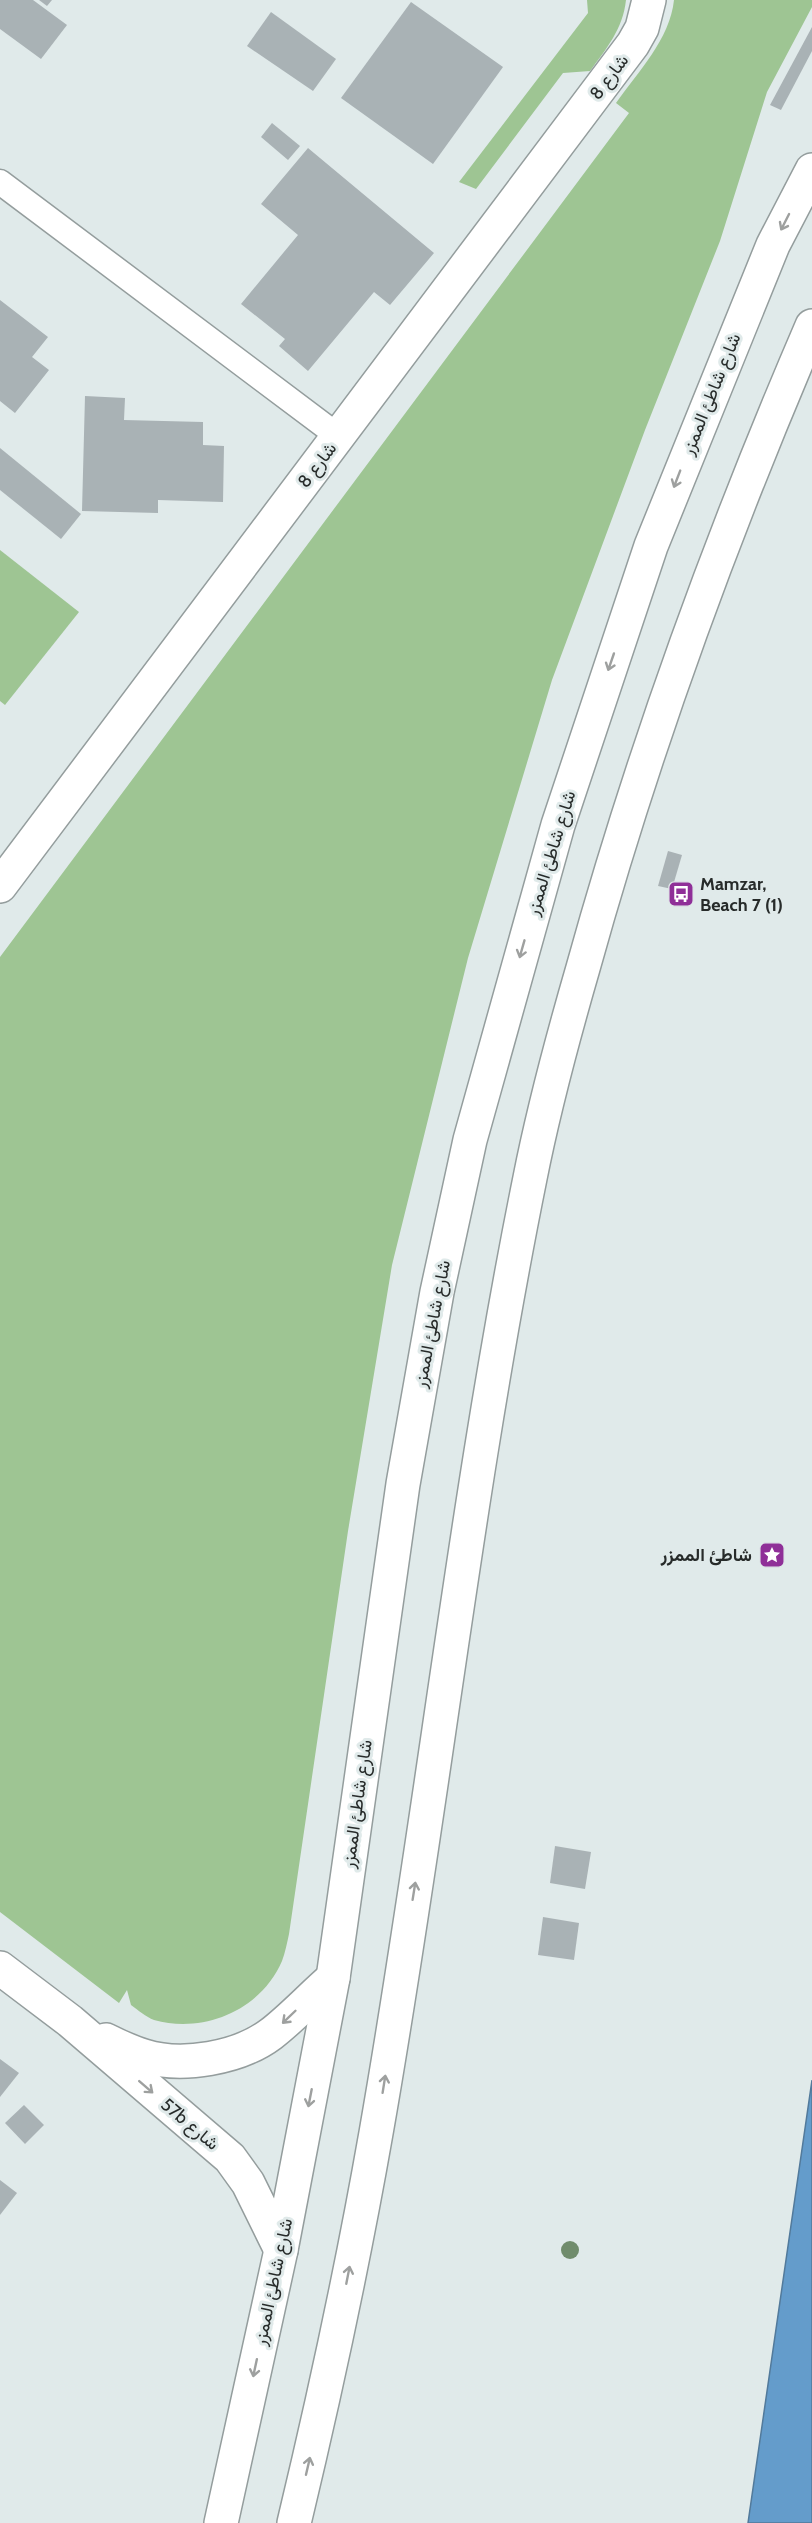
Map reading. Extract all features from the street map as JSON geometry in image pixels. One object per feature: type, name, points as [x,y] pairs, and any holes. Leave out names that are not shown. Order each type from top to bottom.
[{"type":"main road","name":"شارع 8","points":[[0,886],[633,44],[642,28],[649,0]]},
{"type":"main road","name":"شارع شاطئ الممزر","points":[[221,2523],[281,2250],[333,1978],[403,1484],[437,1292],[470,1140],[558,825],[647,557],[773,245],[812,170]]},
{"type":"main road","points":[[294,2523],[327,2385],[376,2133],[479,1462],[531,1173],[563,1040],[610,869],[683,647],[755,458],[812,326]]},
{"type":"main road","name":"57b شارع","points":[[0,1968],[70,2021],[230,2158],[248,2183],[281,2250]]},
{"type":"main road","name":"57b شارع","points":[[70,2021],[145,2057],[187,2061],[220,2057],[252,2045],[271,2034],[333,1978]]},
{"type":"lane","points":[[0,182],[338,436]]},
{"type":"green space","points":[[587,0],[626,0],[618,29],[602,55],[590,71],[563,73],[476,189],[459,182],[588,13]]},
{"type":"green space","points":[[674,0],[812,0],[812,7],[767,92],[720,241],[645,430],[552,680],[468,958],[392,1265],[348,1531],[289,1934],[283,1958],[273,1978],[260,1993],[229,2014],[192,2024],[154,2020],[131,2005],[127,1990],[119,2003],[0,1912],[0,957],[629,113],[616,103],[660,42]]},
{"type":"green space","points":[[0,550],[79,612],[5,705],[0,701]]},
{"type":"water","points":[[812,2080],[812,2523],[748,2523]]},
{"type":"building","points":[[0,0],[33,0],[67,25],[41,59],[0,29]]},
{"type":"building","points":[[39,0],[52,0],[47,6]]},
{"type":"building","points":[[411,2],[503,67],[433,164],[341,98]]},
{"type":"building","points":[[271,12],[336,59],[313,91],[247,46]]},
{"type":"building","points":[[812,27],[812,51],[781,110],[770,105]]},
{"type":"building","points":[[272,123],[300,146],[288,160],[261,137]]},
{"type":"building","points":[[308,148],[434,253],[390,305],[374,292],[308,371],[279,346],[285,339],[241,304],[298,235],[261,204]]},
{"type":"building","points":[[0,300],[48,337],[32,357],[49,370],[15,413],[0,401]]},
{"type":"building","points":[[85,396],[125,398],[124,420],[203,422],[203,445],[224,446],[223,502],[158,500],[158,513],[82,511]]},
{"type":"building","points":[[0,448],[81,514],[61,539],[0,490]]},
{"type":"building","points":[[668,851],[682,855],[672,889],[658,886]]},
{"type":"building","points":[[555,1846],[591,1852],[585,1889],[550,1883]]},
{"type":"building","points":[[543,1917],[579,1923],[574,1960],[538,1955]]},
{"type":"building","points":[[0,2059],[19,2073],[0,2097]]},
{"type":"building","points":[[24,2105],[44,2125],[25,2144],[5,2123]]},
{"type":"building","points":[[0,2180],[17,2193],[0,2215]]},
{"type":"place","name":"Mamzar, Beach 7 (1)","points":[[681,894]]},
{"type":"place","name":"شاطئ الممزر","points":[[772,1555]]}]
